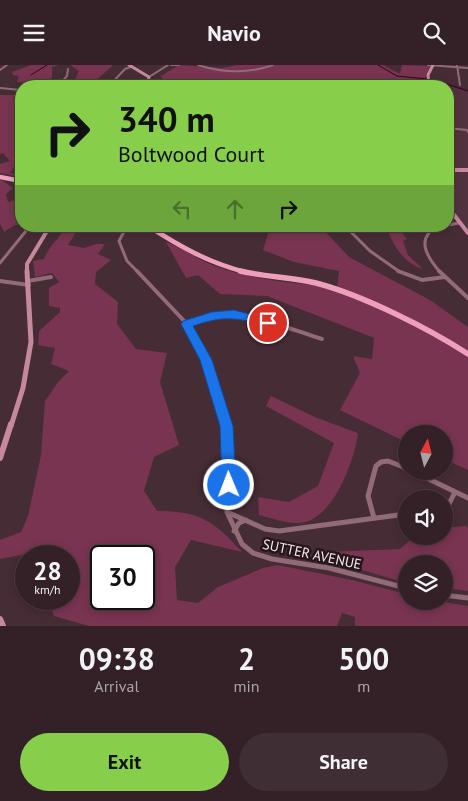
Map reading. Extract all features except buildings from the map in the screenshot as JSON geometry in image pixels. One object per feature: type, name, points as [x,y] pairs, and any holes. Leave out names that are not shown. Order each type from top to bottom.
[{"type":"main road","points":[[0,176],[15,179]]},
{"type":"main road","points":[[158,232],[193,254],[217,265],[252,274],[315,283],[354,295],[468,352]]},
{"type":"main road","points":[[163,232],[188,249],[219,263],[250,271],[322,283],[364,296],[468,352]]},
{"type":"street","points":[[0,71],[7,65]]},
{"type":"street","points":[[135,70],[139,65]]},
{"type":"street","points":[[149,77],[170,65],[179,65]]},
{"type":"street","points":[[198,65],[236,72],[257,70],[273,65]]},
{"type":"street","points":[[428,65],[468,68]]},
{"type":"street","points":[[428,80],[433,65]]},
{"type":"street","points":[[115,80],[130,66],[149,77]]},
{"type":"street","points":[[457,66],[460,85]]},
{"type":"street","points":[[64,80],[68,69]]},
{"type":"street","points":[[0,88],[15,89]]},
{"type":"street","points":[[454,129],[467,131]]},
{"type":"street","points":[[454,170],[468,170]]},
{"type":"street","points":[[454,215],[468,233]]},
{"type":"street","points":[[454,224],[460,223]]},
{"type":"street","points":[[0,263],[25,232]]},
{"type":"street","points":[[0,458],[23,388],[31,342],[28,260],[46,232]]},
{"type":"street","name":"SUTTER AVENUE","points":[[124,232],[119,241],[127,261],[187,324],[206,360],[227,426],[230,474],[227,512],[234,531],[242,544],[260,556],[329,568],[398,586]]},
{"type":"street","points":[[350,232],[356,240],[406,275],[422,280],[445,277]]},
{"type":"street","points":[[428,232],[424,245],[430,259],[445,277],[468,298]]},
{"type":"street","points":[[0,281],[28,283],[51,277]]},
{"type":"street","points":[[187,324],[212,316],[234,314],[251,317],[322,339]]},
{"type":"street","points":[[374,518],[368,496],[376,466],[381,462],[388,461],[398,465]]},
{"type":"street","points":[[430,480],[468,498]]},
{"type":"street","points":[[453,496],[455,492]]},
{"type":"street","points":[[227,512],[265,529],[285,531],[398,515]]},
{"type":"street","points":[[234,531],[239,523],[246,520]]},
{"type":"street","points":[[453,596],[468,598]]},
{"type":"street","points":[[0,619],[3,626]]},
{"type":"shaded area","points":[[31,65],[59,65],[52,67],[52,77],[49,80],[18,80],[19,76],[13,75],[12,72]]},
{"type":"shaded area","points":[[70,65],[112,65],[97,80],[75,80],[79,71]]},
{"type":"shaded area","points":[[179,65],[222,68],[237,65],[383,65],[400,74],[402,65],[430,66],[424,80],[163,80],[161,76]]},
{"type":"shaded area","points":[[454,87],[468,92],[468,233],[454,215]]},
{"type":"shaded area","points":[[0,95],[15,95],[15,166],[10,173],[15,174],[15,176],[0,173],[0,164],[10,161],[3,153],[0,154]]},
{"type":"shaded area","points":[[0,179],[13,188],[6,194],[8,202],[15,200],[15,225],[4,232],[0,224]]},
{"type":"shaded area","points":[[62,232],[76,232],[68,245],[84,248],[96,244],[105,244],[98,254],[111,260],[96,272],[95,284],[118,302],[117,324],[136,349],[167,353],[160,382],[179,445],[154,457],[144,491],[157,511],[184,513],[205,520],[214,525],[242,552],[191,540],[175,567],[177,600],[198,603],[218,587],[263,568],[278,565],[352,580],[398,592],[398,610],[453,610],[453,604],[468,606],[468,626],[355,626],[355,617],[342,613],[337,626],[89,626],[54,616],[52,610],[80,610],[80,545],[15,545],[15,556],[0,559],[0,540],[21,532],[28,516],[41,455],[45,401],[58,382],[69,371],[51,364],[55,348],[38,345],[39,331],[60,312],[60,308],[49,306],[49,288],[59,282],[52,273],[35,277],[33,261],[44,259]]},
{"type":"shaded area","points":[[269,232],[326,232],[349,257],[430,300],[468,327],[468,470],[453,463],[453,425],[398,425],[398,438],[340,410],[360,373],[353,356],[372,359],[374,338],[267,296],[220,294],[198,275],[186,278],[166,242],[209,263],[244,275],[291,283],[337,287],[339,271],[294,262],[263,250]]},
{"type":"shaded area","points":[[389,232],[402,232],[407,239],[403,241],[408,255],[423,269],[404,258]]},
{"type":"shaded area","points":[[271,396],[317,418],[358,433],[352,459],[340,489],[321,513],[310,521],[292,523],[259,515],[258,497],[289,502],[318,486],[334,443],[266,406]]},
{"type":"shaded area","points":[[466,526],[468,528],[468,591],[453,589],[453,555],[398,555],[398,581],[345,565],[306,557],[324,552],[400,549],[405,545],[453,545],[453,527]]},
{"type":"waterway","points":[[31,75],[47,65]]},
{"type":"waterway","points":[[378,65],[397,76],[427,79]]},
{"type":"waterway","points":[[454,86],[468,91]]},
{"type":"route","points":[[229,485],[227,426],[206,360],[187,324],[212,316],[234,314],[268,323]]}]
